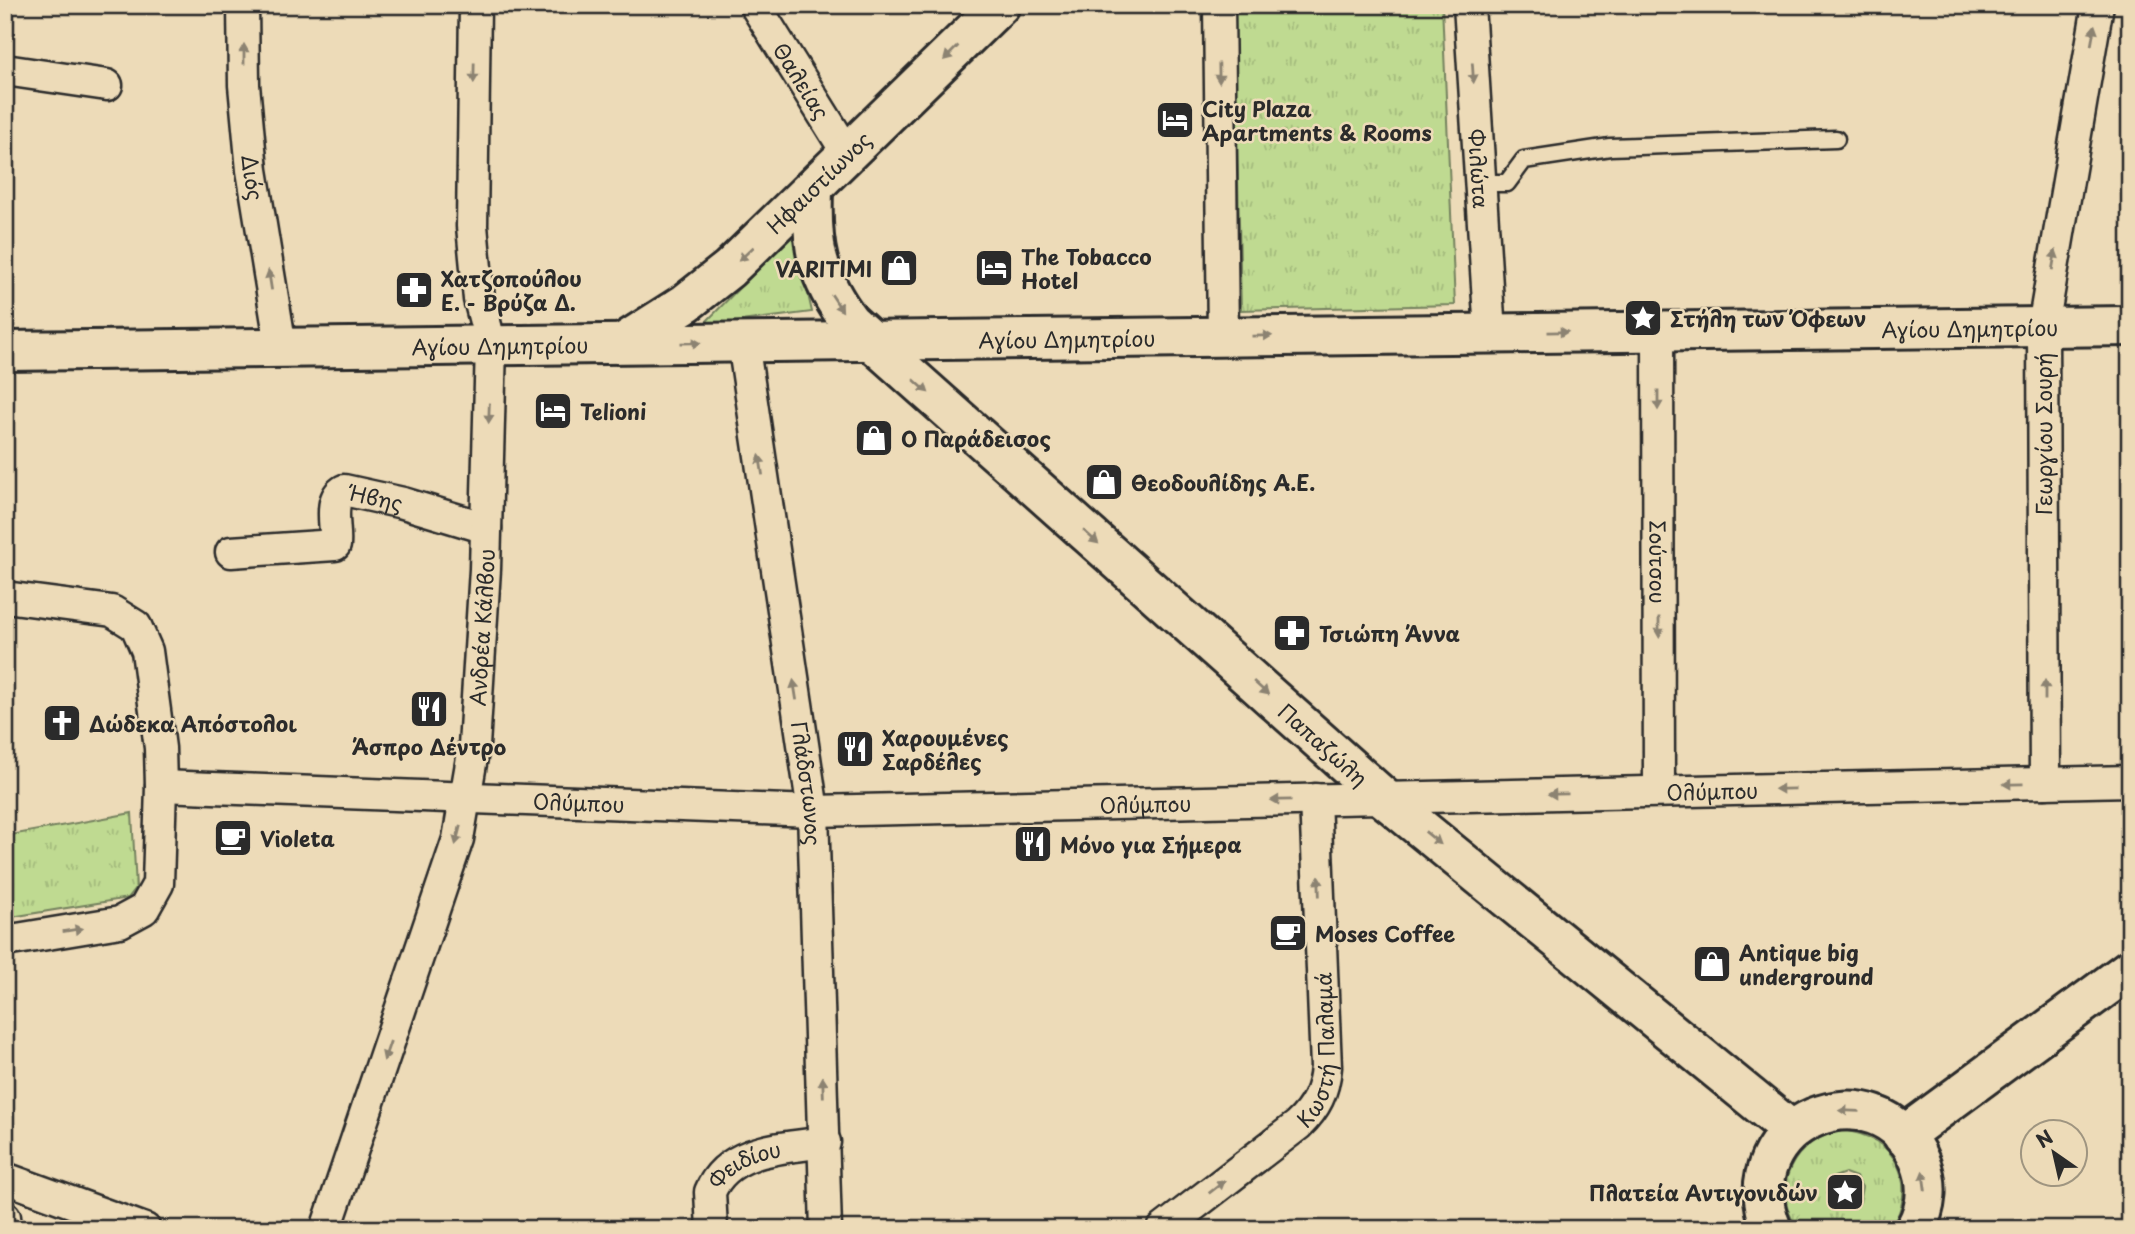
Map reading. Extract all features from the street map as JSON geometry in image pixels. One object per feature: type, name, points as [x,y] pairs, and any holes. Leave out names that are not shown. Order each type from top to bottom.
[{"type":"main road","name":"Ηφαιστίωνος","points":[[623,343],[716,282],[849,156],[1000,5]]},
{"type":"main road","name":"Παπαζώλη","points":[[813,191],[814,250],[823,278],[850,322],[1384,798],[1791,1130]]},
{"type":"main road","name":"Αγίου Δημητρίου","points":[[5,351],[2130,326]]},
{"type":"main road","points":[[1903,1136],[2130,969]]},
{"type":"main road","points":[[1772,1229],[1764,1206],[1764,1180],[1772,1155],[1791,1130],[1815,1116],[1854,1111],[1884,1121],[1903,1136],[1917,1156],[1926,1187],[1923,1213],[1915,1229]]},
{"type":"street","name":"Διός","points":[[243,5],[244,85],[252,170],[281,347]]},
{"type":"street","name":"Ανδρέα Κάλβου","points":[[326,1229],[454,852],[467,797],[474,746],[486,528],[491,345],[479,299],[472,226],[475,5]]},
{"type":"street","name":"Θαλείας","points":[[755,5],[849,156]]},
{"type":"street","points":[[1219,5],[1223,337]]},
{"type":"street","name":"Φιλώτα","points":[[1469,5],[1490,333]]},
{"type":"street","name":"Γεωργίου Σουρή","points":[[2045,783],[2043,327],[2098,5]]},
{"type":"street","points":[[5,70],[107,85]]},
{"type":"street","name":"Σούτσου","points":[[1658,331],[1659,792]]},
{"type":"street","name":"Γλάδστωνος","points":[[743,342],[813,811],[826,1229]]},
{"type":"street","name":"Ήβης","points":[[231,552],[335,545],[335,502],[338,494],[344,490],[403,503],[486,528]]},
{"type":"street","points":[[5,941],[120,922],[144,909],[158,884],[161,786],[160,748],[147,651],[136,625],[112,611],[6,599]]},
{"type":"street","name":"Ολύμπου","points":[[161,786],[813,811],[2130,781]]},
{"type":"street","name":"Κωστή Παλαμά","points":[[1163,1229],[1298,1125],[1316,1105],[1322,1093],[1326,1067],[1315,799]]},
{"type":"street","name":"Φειδίου","points":[[712,1229],[710,1192],[725,1172],[749,1154],[825,1142]]},
{"type":"street","points":[[5,1178],[145,1229]]},
{"type":"street","points":[[5,1217],[6,1229]]},
{"type":"lane","points":[[1481,183],[1507,183],[1524,160],[1610,147],[1836,139]]},
{"type":"green space","points":[[1234,5],[1442,5],[1455,305],[1241,310]]},
{"type":"green space","points":[[794,232],[812,312],[702,326]]},
{"type":"green space","points":[[132,813],[136,888],[128,898],[5,918],[5,836]]},
{"type":"green space","points":[[1843,1131],[1861,1134],[1889,1152],[1898,1165],[1903,1196],[1899,1213],[1890,1229],[1798,1229],[1789,1213],[1785,1197],[1786,1182],[1799,1154],[1826,1135]],"holes":[[[1845,1173],[1856,1177],[1862,1187],[1859,1203],[1848,1209],[1837,1208],[1827,1193],[1834,1177]]]},
{"type":"place","name":"City Plaza Apartments & Rooms","points":[[1175,120]]},
{"type":"place","name":"VARITIMI","points":[[899,268]]},
{"type":"place","name":"The Tobacco Hotel","points":[[994,268]]},
{"type":"place","name":"Χατζοπούλου Ε. - Βρύζα Δ.","points":[[414,290]]},
{"type":"place","name":"Στήλη των Όφεων","points":[[1643,318]]},
{"type":"place","name":"Telioni","points":[[553,411]]},
{"type":"place","name":"Ο Παράδεισος","points":[[874,438]]},
{"type":"place","name":"Θεοδουλίδης Α.Ε.","points":[[1104,482]]},
{"type":"place","name":"Τσιώπη Άννα","points":[[1292,633]]},
{"type":"place","name":"Άσπρο Δέντρο","points":[[429,709]]},
{"type":"place","name":"Δώδεκα Απόστολοι","points":[[62,723]]},
{"type":"place","name":"Χαρουμένες Σαρδέλες","points":[[855,749]]},
{"type":"place","name":"Violeta","points":[[233,838]]},
{"type":"place","name":"Μόνο για Σήμερα","points":[[1033,844]]},
{"type":"place","name":"Moses Coffee","points":[[1288,933]]},
{"type":"place","name":"Antique big underground","points":[[1712,964]]},
{"type":"place","name":"Πλατεία Αντιγονιδών","points":[[1845,1192]]}]
